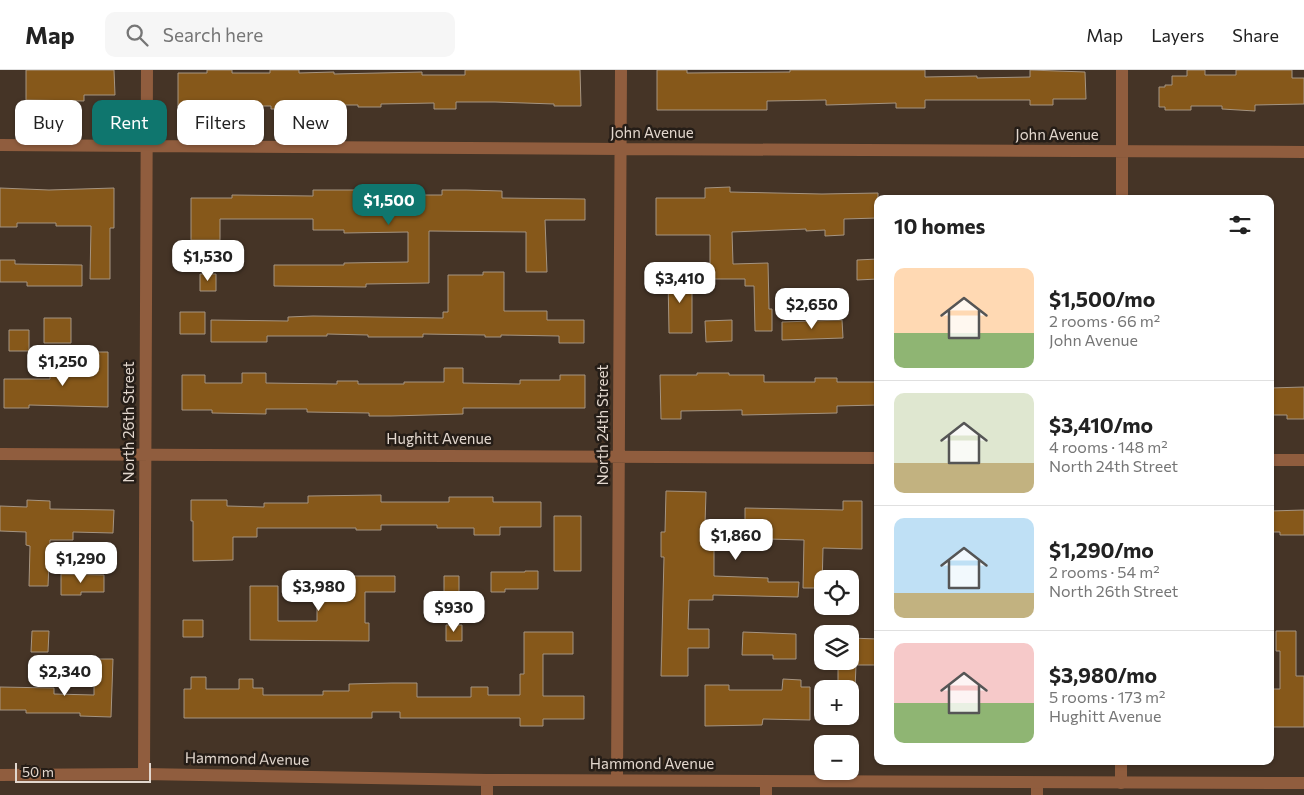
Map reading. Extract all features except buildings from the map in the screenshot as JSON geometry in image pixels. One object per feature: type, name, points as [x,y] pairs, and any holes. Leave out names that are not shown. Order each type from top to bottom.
[{"type":"street","name":"North 26th Street","points":[[144,774],[147,70]]},
{"type":"street","name":"North 24th Street","points":[[617,780],[621,70]]},
{"type":"street","points":[[1122,70],[1122,195]]},
{"type":"street","name":"John Avenue","points":[[0,145],[621,150],[1304,152]]},
{"type":"street","name":"Hughitt Avenue","points":[[0,454],[146,453],[874,458]]},
{"type":"street","points":[[1274,460],[1304,460]]},
{"type":"street","points":[[1121,765],[1121,783]]},
{"type":"street","name":"Hammond Avenue","points":[[0,775],[144,774],[487,780],[766,781],[1037,789],[1121,783],[1304,784]]},
{"type":"street","points":[[487,780],[487,795]]},
{"type":"street","points":[[766,781],[766,795]]}]
